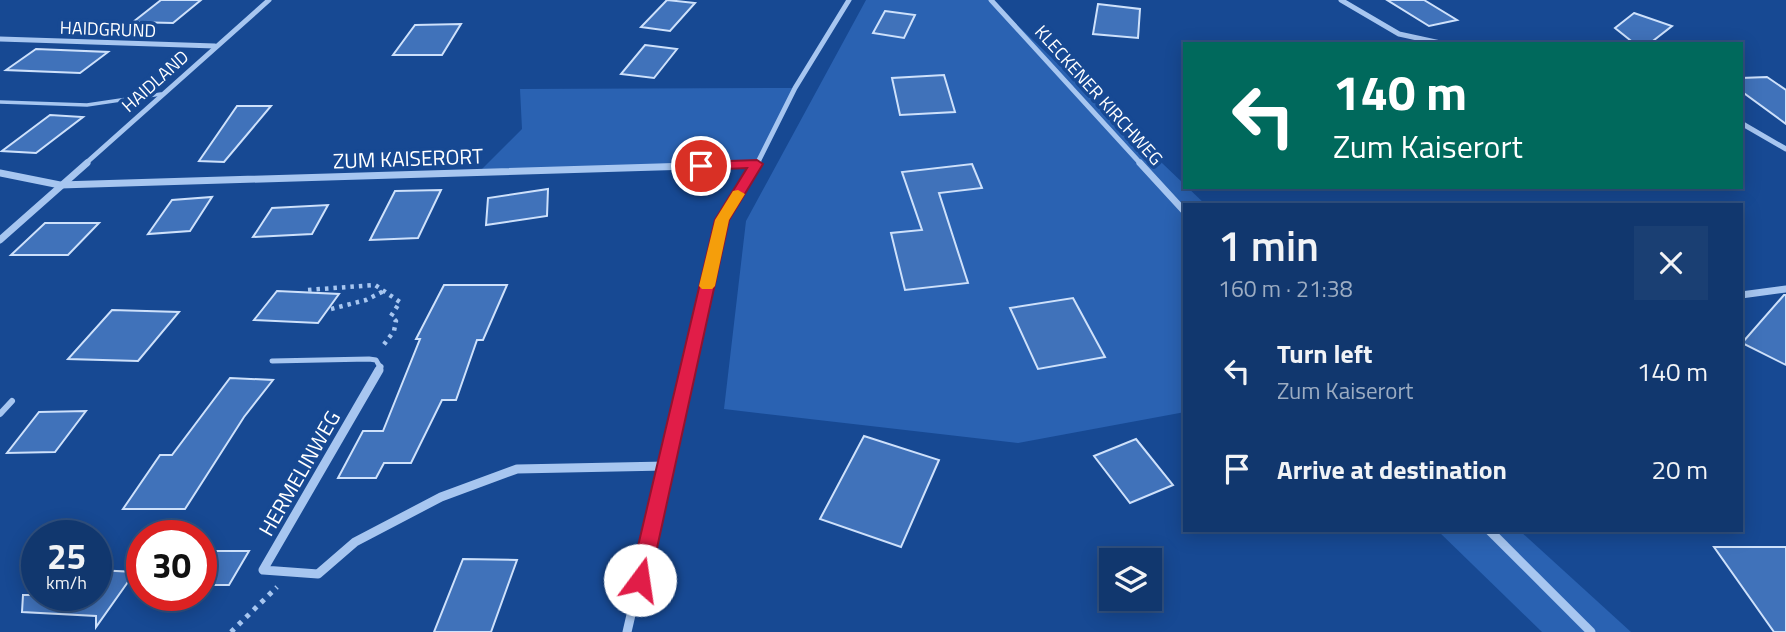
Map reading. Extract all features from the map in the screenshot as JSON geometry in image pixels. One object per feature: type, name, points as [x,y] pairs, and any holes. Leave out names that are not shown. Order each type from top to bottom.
[{"type":"street","name":"HAIDLAND","points":[[0,240],[269,0]]},
{"type":"street","points":[[627,632],[722,220],[757,164],[795,88],[849,0]]},
{"type":"street","name":"KLECKENER KIRCHWEG","points":[[991,0],[1183,210]]},
{"type":"street","points":[[1341,0],[1399,34],[1436,42]]},
{"type":"street","name":"HAIDGRUND","points":[[0,39],[215,46]]},
{"type":"street","points":[[1743,124],[1786,149]]},
{"type":"street","name":"ZUM KAISERORT","points":[[61,185],[757,164]]},
{"type":"street","points":[[0,173],[61,185]]},
{"type":"street","points":[[1743,295],[1786,289]]},
{"type":"street","name":"HERMELINWEG","points":[[380,367],[263,570],[318,573],[355,542],[368,535],[441,497],[517,469],[666,467]]},
{"type":"street","points":[[1491,532],[1591,632]]},
{"type":"lane","points":[[0,102],[87,105],[161,94]]},
{"type":"lane","points":[[272,361],[373,359],[380,367]]},
{"type":"lane","points":[[0,414],[12,401]]},
{"type":"path","points":[[308,290],[375,285],[400,302],[391,317],[396,321],[394,331],[373,359]]},
{"type":"path","points":[[331,309],[366,300],[384,291]]},
{"type":"path","points":[[231,632],[292,572]]},
{"type":"shaded area","points":[[866,0],[991,0],[1183,183],[1183,189],[1189,189],[1204,203],[1183,203],[1183,412],[1018,443],[724,409],[746,221]]},
{"type":"shaded area","points":[[795,88],[757,164],[478,173],[522,129],[520,89]]},
{"type":"shaded area","points":[[1439,532],[1521,532],[1631,632],[1542,632]]},
{"type":"building","points":[[161,0],[201,0],[173,23],[133,22]]},
{"type":"building","points":[[667,0],[695,3],[670,31],[641,27]]},
{"type":"building","points":[[1387,0],[1424,0],[1457,20],[1429,26]]},
{"type":"building","points":[[1098,4],[1140,9],[1138,38],[1093,34]]},
{"type":"building","points":[[885,11],[915,15],[904,38],[873,33]]},
{"type":"building","points":[[1634,13],[1672,26],[1652,42],[1632,42],[1615,28]]},
{"type":"building","points":[[461,24],[442,55],[393,55],[415,25]]},
{"type":"building","points":[[645,45],[677,49],[654,78],[621,74]]},
{"type":"building","points":[[36,49],[108,52],[80,73],[6,70]]},
{"type":"building","points":[[944,75],[955,112],[900,115],[892,78]]},
{"type":"building","points":[[1767,77],[1786,90],[1786,124],[1743,92],[1743,78]]},
{"type":"building","points":[[237,106],[271,106],[224,162],[199,161]]},
{"type":"building","points":[[50,115],[83,117],[36,153],[2,151]]},
{"type":"building","points":[[972,164],[982,188],[939,193],[968,283],[905,290],[891,233],[922,230],[902,172]]},
{"type":"building","points":[[548,189],[547,216],[486,225],[488,198]]},
{"type":"building","points":[[441,190],[418,238],[370,240],[395,191]]},
{"type":"building","points":[[212,197],[190,231],[148,234],[172,200]]},
{"type":"building","points":[[328,205],[312,234],[253,237],[272,208]]},
{"type":"building","points":[[45,223],[99,223],[68,255],[11,255]]},
{"type":"building","points":[[444,285],[507,285],[483,340],[477,340],[456,400],[442,400],[411,463],[384,463],[376,478],[338,478],[363,431],[383,431],[420,339],[416,339]]},
{"type":"building","points":[[277,291],[339,294],[318,323],[254,320]]},
{"type":"building","points":[[1784,295],[1786,295],[1786,365],[1743,342]]},
{"type":"building","points":[[1073,298],[1105,357],[1038,369],[1010,308]]},
{"type":"building","points":[[112,310],[179,312],[138,361],[68,359]]},
{"type":"building","points":[[230,378],[273,380],[244,417],[185,509],[123,509],[160,455],[172,455]]},
{"type":"building","points":[[86,411],[55,452],[7,453],[39,412]]},
{"type":"building","points":[[864,436],[939,460],[901,547],[820,519]]},
{"type":"building","points":[[1136,439],[1173,485],[1130,503],[1094,456]]},
{"type":"building","points":[[1714,547],[1786,547],[1786,632],[1774,632]]},
{"type":"building","points":[[217,551],[249,551],[229,585],[217,585]]},
{"type":"building","points":[[463,559],[517,560],[491,632],[434,632]]},
{"type":"building","points":[[112,571],[126,572],[126,585],[112,604]]},
{"type":"building","points":[[107,611],[96,627],[96,616],[22,612]]},
{"type":"slow traffic","points":[[707,286],[722,220],[738,194]]},
{"type":"route","points":[[640,580],[722,220],[757,164],[701,166]]}]
